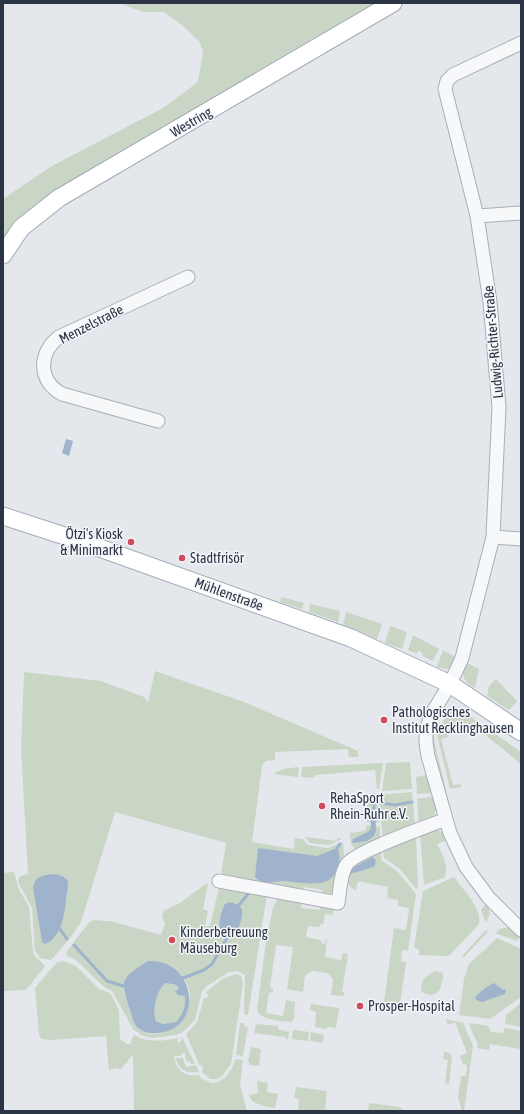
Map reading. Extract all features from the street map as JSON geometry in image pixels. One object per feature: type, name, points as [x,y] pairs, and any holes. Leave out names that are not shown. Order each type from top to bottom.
[{"type":"main road","name":"Westring","points":[[3,255],[21,228],[44,208],[59,198],[393,3]]},
{"type":"main road","name":"Mühlenstraße","points":[[3,516],[80,541],[351,638],[450,684],[521,732]]},
{"type":"street","name":"Ludwig-Richter-Straße","points":[[450,684],[462,658],[493,537],[499,407],[490,302],[477,216],[445,89],[447,81],[453,75],[521,43]]},
{"type":"street","points":[[477,216],[521,213]]},
{"type":"street","name":"Menzelstraße","points":[[158,421],[62,394],[52,388],[46,381],[43,373],[44,359],[50,347],[59,337],[188,277]]},
{"type":"street","points":[[493,537],[521,539]]},
{"type":"street","points":[[450,684],[431,715],[426,731],[428,756],[446,820],[456,847],[466,867],[489,898],[521,930]]},
{"type":"street","points":[[219,881],[338,903],[344,870],[352,858],[417,830],[446,820]]},
{"type":"green space","points":[[119,3],[378,3],[3,242],[3,199],[52,166],[163,108],[198,82],[203,52],[199,41],[183,26],[164,12],[143,12]]},
{"type":"green space","points":[[281,597],[304,603],[302,609],[280,602]]},
{"type":"green space","points":[[310,604],[340,611],[338,622],[309,612]]},
{"type":"green space","points":[[346,612],[382,624],[377,639],[343,625]]},
{"type":"green space","points":[[390,626],[407,632],[402,649],[385,643]]},
{"type":"green space","points":[[413,635],[439,649],[433,661],[422,656],[423,653],[418,651],[417,654],[408,650]]},
{"type":"green space","points":[[443,650],[457,658],[453,666],[446,669],[437,667]]},
{"type":"green space","points":[[465,662],[479,669],[475,688],[464,678],[463,671]]},
{"type":"green space","points":[[155,671],[244,702],[358,751],[358,757],[349,757],[348,749],[275,752],[275,760],[266,761],[262,766],[252,842],[294,849],[295,838],[303,839],[308,845],[328,848],[343,842],[344,857],[333,894],[331,896],[322,896],[322,890],[304,887],[303,893],[221,875],[226,843],[115,812],[81,922],[71,937],[51,960],[40,958],[35,951],[32,908],[18,882],[20,876],[28,874],[21,748],[24,672],[101,681],[144,697],[148,702]]},
{"type":"green space","points":[[496,679],[517,701],[509,710],[487,696],[489,686]]},
{"type":"green space","points":[[450,707],[459,709],[521,752],[521,764],[479,730],[474,735],[462,722],[446,727],[448,737],[441,739],[453,785],[460,784],[461,787],[450,789],[437,734]]},
{"type":"green space","points":[[436,722],[434,740],[446,790],[444,791],[432,735]]},
{"type":"green space","points":[[410,762],[412,789],[382,791],[386,763]]},
{"type":"green space","points":[[383,763],[379,789],[377,789],[375,770],[316,775],[313,778],[301,777],[302,767]]},
{"type":"green space","points":[[299,767],[298,777],[273,774],[283,769]]},
{"type":"green space","points":[[426,775],[435,793],[417,794],[416,777]]},
{"type":"green space","points":[[412,792],[415,826],[383,839],[379,795]]},
{"type":"green space","points":[[377,793],[379,823],[367,822],[367,805],[373,803],[372,794]]},
{"type":"green space","points":[[435,796],[436,811],[432,817],[419,824],[417,799]]},
{"type":"green space","points":[[367,825],[380,827],[380,840],[358,850],[355,849],[351,844],[350,833],[365,831]]},
{"type":"green space","points":[[436,829],[443,833],[447,840],[437,844],[446,868],[445,877],[424,885],[420,834]]},
{"type":"green space","points":[[416,836],[418,888],[416,889],[400,869],[384,858],[383,850]]},
{"type":"green space","points":[[305,837],[337,841],[337,838],[342,839],[329,845],[310,843]]},
{"type":"green space","points":[[381,851],[381,860],[398,872],[416,894],[408,951],[402,950],[401,961],[406,962],[400,1004],[384,1002],[394,928],[406,930],[409,908],[398,906],[398,900],[387,898],[388,887],[358,881],[356,890],[349,885],[348,881],[351,869],[359,860]]},
{"type":"green space","points":[[14,872],[19,890],[29,906],[34,955],[45,966],[26,990],[3,991],[3,873]]},
{"type":"green space","points":[[454,877],[475,905],[478,911],[479,924],[450,955],[419,955],[419,949],[414,948],[423,891]]},
{"type":"green space","points":[[207,883],[208,885],[203,909],[208,911],[205,926],[210,926],[219,887],[267,894],[248,1015],[245,1015],[244,1009],[245,975],[238,971],[229,972],[207,986],[202,991],[195,1020],[183,1032],[176,1035],[151,1038],[141,1035],[133,1029],[112,991],[104,987],[76,960],[67,956],[66,953],[86,926],[93,920],[110,921],[161,935],[165,923],[162,916],[163,911],[180,903]],"holes":[[[173,968],[184,979],[188,987],[190,995],[186,1012],[181,1020],[167,1031],[159,1034],[147,1033],[135,1025],[123,989]]]},
{"type":"green space","points":[[283,897],[302,899],[301,908],[320,910],[320,904],[334,909],[332,915],[325,914],[323,925],[320,924],[320,927],[308,926],[306,937],[321,940],[321,943],[325,944],[326,939],[327,940],[325,957],[341,960],[343,953],[348,954],[342,992],[344,992],[344,996],[331,995],[333,980],[328,973],[312,971],[305,976],[303,992],[287,989],[293,947],[276,945],[270,987],[273,988],[273,992],[269,993],[266,1013],[283,1016],[286,1000],[295,1002],[294,1018],[291,1022],[266,1018],[257,1010],[266,942],[273,908],[277,900]]},
{"type":"green space","points":[[487,903],[490,914],[486,923],[481,910]]},
{"type":"green space","points":[[508,927],[521,936],[517,941],[495,933],[500,929]]},
{"type":"green space","points":[[486,930],[488,932],[464,957],[462,956]]},
{"type":"green space","points":[[497,938],[521,949],[521,997],[490,1019],[459,1015],[464,979],[469,964]]},
{"type":"green space","points":[[63,961],[76,966],[99,989],[110,993],[119,1010],[120,1039],[127,1044],[130,1044],[134,1035],[139,1038],[150,1040],[179,1038],[177,1041],[180,1043],[182,1039],[180,1038],[182,1037],[195,1064],[191,1064],[190,1062],[186,1061],[185,1053],[181,1053],[181,1056],[174,1056],[177,1066],[185,1074],[199,1075],[202,1079],[212,1083],[221,1081],[227,1075],[236,1059],[243,1060],[240,1085],[247,1111],[134,1111],[133,1055],[121,1069],[115,1068],[109,1070],[106,1036],[51,1040],[42,1039],[39,1035],[35,988],[57,962]]},
{"type":"green space","points":[[435,971],[443,973],[442,983],[438,991],[431,995],[421,991],[423,981]]},
{"type":"green space","points":[[236,974],[241,976],[243,984],[231,1064],[222,1076],[217,1079],[210,1079],[202,1072],[202,1065],[200,1066],[186,1034],[197,1022],[204,998],[207,998],[208,994],[205,993],[222,979]]},
{"type":"green space","points":[[166,983],[176,985],[179,989],[178,995],[185,996],[185,1004],[182,1013],[176,1022],[163,1024],[156,1021],[154,1011],[157,995]]},
{"type":"green space","points":[[521,1003],[521,1027],[505,1024],[506,1015]]},
{"type":"green space","points":[[311,1004],[339,1008],[336,1028],[328,1027],[325,1029],[315,1027],[316,1012],[310,1010]]},
{"type":"green space","points":[[446,1019],[463,1023],[473,1046],[464,1111],[462,1111],[458,1097],[461,1076],[466,1076],[467,1065],[463,1064],[460,1056],[467,1053],[455,1022],[448,1025]]},
{"type":"green space","points":[[240,1023],[244,1023],[244,1026],[248,1027],[243,1056],[236,1055]]},
{"type":"green space","points":[[470,1023],[488,1026],[491,1032],[503,1033],[505,1028],[521,1031],[521,1049],[490,1044],[489,1050],[477,1048],[478,1045],[470,1027]]},
{"type":"green space","points":[[256,1024],[278,1026],[278,1029],[289,1032],[288,1039],[286,1039],[286,1037],[254,1033]]},
{"type":"green space","points":[[293,1030],[309,1032],[308,1041],[292,1039]]},
{"type":"green space","points":[[311,1032],[324,1035],[323,1043],[310,1041]]},
{"type":"green space","points":[[251,1047],[261,1049],[259,1066],[250,1065],[248,1061]]},
{"type":"green space","points":[[444,1052],[450,1053],[452,1057],[449,1084],[445,1083],[448,1060],[443,1059]]},
{"type":"green space","points":[[176,1058],[183,1058],[186,1067],[196,1065],[199,1072],[187,1072],[179,1066]]},
{"type":"green space","points":[[257,1081],[268,1083],[267,1092],[278,1094],[275,1108],[263,1106],[252,1101],[249,1095],[258,1093]]},
{"type":"green space","points":[[296,1087],[327,1091],[325,1111],[298,1111],[299,1099],[294,1098]]},
{"type":"green space","points":[[369,1103],[400,1107],[404,1111],[368,1111]]},
{"type":"water","points":[[66,439],[73,441],[69,456],[62,453]]},
{"type":"water","points":[[375,800],[376,831],[374,836],[367,841],[352,843],[353,839],[368,832],[371,828],[370,814]]},
{"type":"water","points":[[258,848],[317,856],[337,848],[340,856],[335,873],[332,878],[327,881],[316,883],[284,881],[265,882],[258,880],[255,877]]},
{"type":"water","points":[[373,857],[376,861],[374,867],[350,874],[351,869]]},
{"type":"water","points":[[56,874],[64,877],[68,882],[65,912],[55,937],[45,944],[42,942],[33,887],[36,880],[41,876]]},
{"type":"water","points":[[230,902],[239,905],[242,913],[238,929],[234,934],[229,936],[225,935],[221,931],[220,925],[225,904]]},
{"type":"water","points":[[148,961],[164,963],[176,970],[185,981],[189,994],[188,1007],[183,1019],[174,1028],[159,1033],[142,1031],[134,1024],[124,986],[127,977]],"holes":[[[166,983],[176,985],[179,989],[175,991],[178,995],[185,996],[184,1010],[176,1022],[163,1024],[156,1021],[154,1012],[157,995]]]},
{"type":"water","points":[[494,983],[503,990],[506,989],[505,994],[482,1002],[476,1000],[475,997],[485,988]]},
{"type":"waterway","points":[[381,803],[395,805],[412,802]]},
{"type":"waterway","points":[[337,848],[340,844]]},
{"type":"waterway","points":[[239,905],[248,894]]},
{"type":"waterway","points":[[59,928],[67,939]]},
{"type":"waterway","points":[[183,978],[204,970],[212,964],[228,936]]},
{"type":"waterway","points":[[74,945],[107,981],[123,986]]},
{"type":"place","name":"Ötzi's Kiosk & Minimarkt","points":[[131,542]]},
{"type":"place","name":"Stadtfrisör","points":[[182,558]]},
{"type":"place","name":"Pathologisches Institut Recklinghausen","points":[[384,720]]},
{"type":"place","name":"RehaSport Rhein-Ruhr e.V.","points":[[322,806]]},
{"type":"place","name":"Kinderbetreuung Mäuseburg","points":[[172,940]]},
{"type":"place","name":"Prosper-Hospital","points":[[360,1006]]}]
